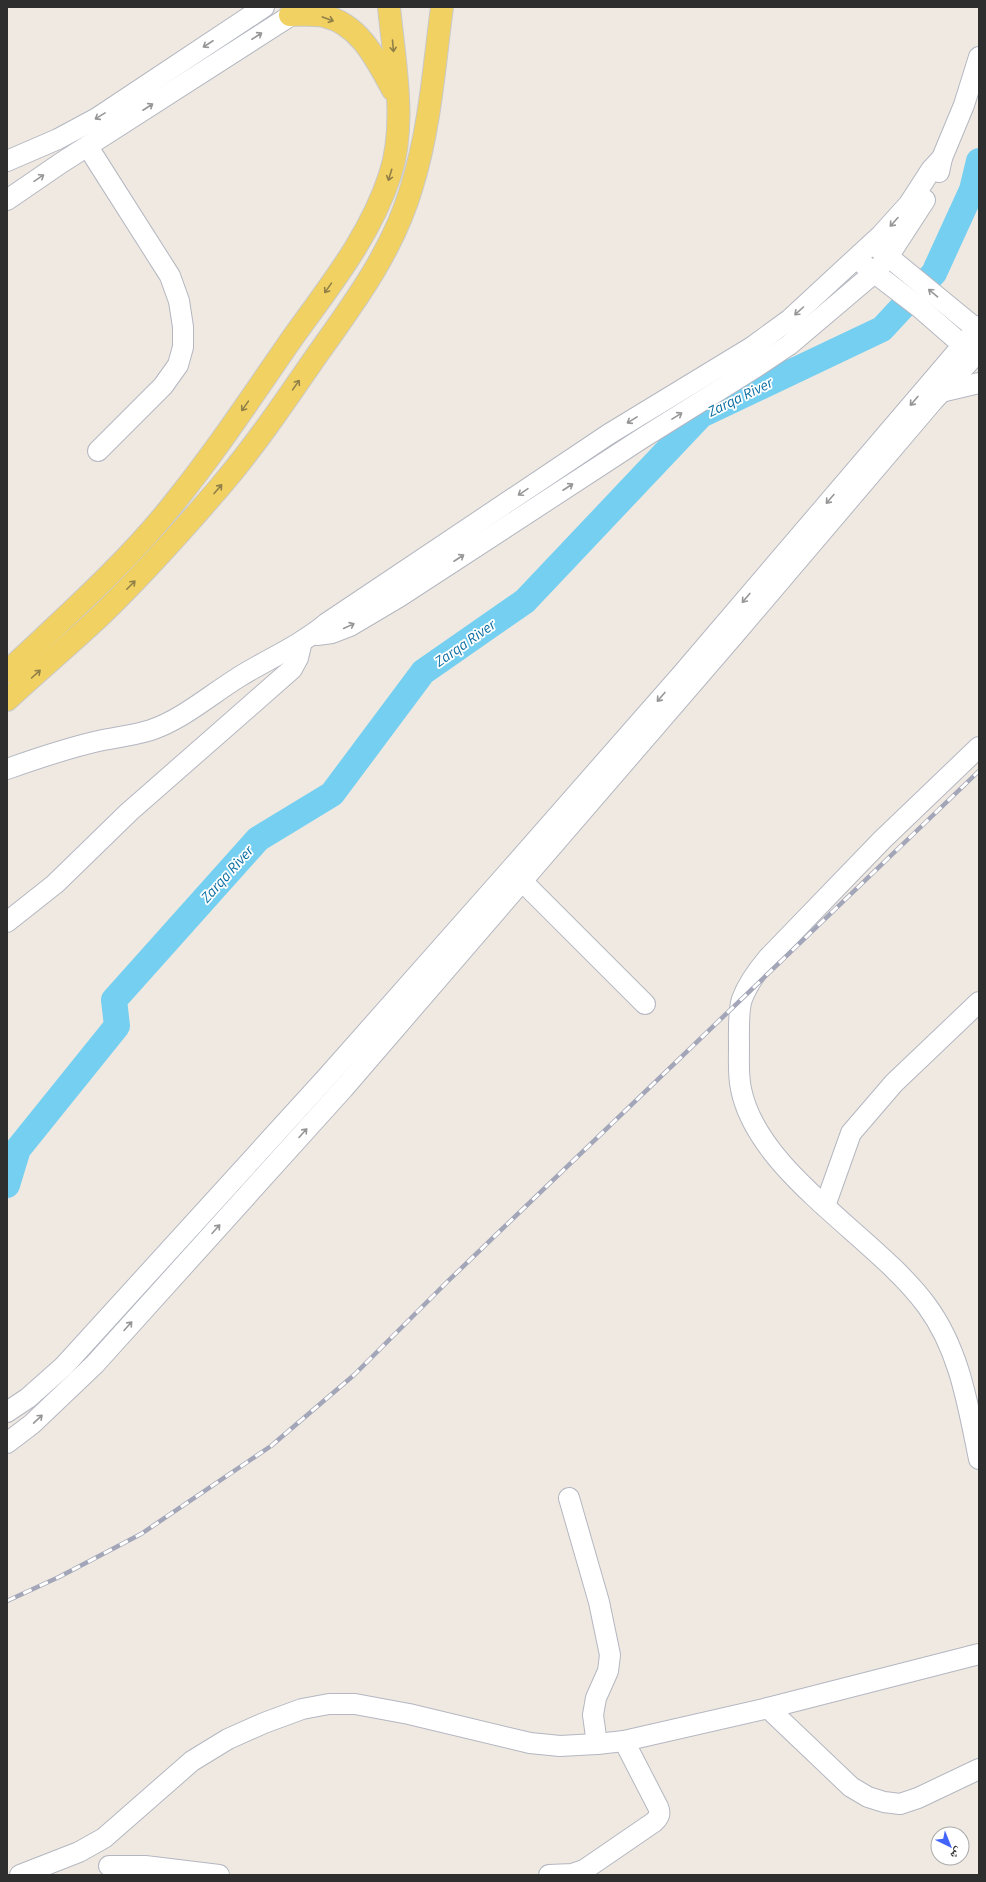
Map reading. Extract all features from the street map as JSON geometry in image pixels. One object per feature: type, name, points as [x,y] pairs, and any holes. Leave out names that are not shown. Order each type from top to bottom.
[{"type":"main road","points":[[10,664],[121,563],[173,504],[214,450],[354,251],[376,212],[390,174],[398,140],[397,96],[389,7]]},
{"type":"main road","points":[[7,700],[98,617],[140,575],[220,486],[261,435],[359,297],[378,266],[398,224],[412,187],[423,144],[442,7]]},
{"type":"main road","points":[[297,11],[324,16],[345,25],[359,36],[372,52],[397,96]]},
{"type":"street","points":[[7,161],[58,139],[97,118],[264,7]]},
{"type":"street","points":[[7,200],[297,11]]},
{"type":"street","points":[[306,639],[332,633],[350,626],[399,597],[641,439],[756,368],[794,341],[874,273],[888,256],[916,215],[935,182],[942,158],[959,120],[979,57]]},
{"type":"street","points":[[88,147],[170,276],[179,301],[183,327],[183,347],[178,365],[163,386],[98,451]]},
{"type":"street","points":[[7,769],[65,750],[103,740],[127,737],[152,730],[174,720],[265,661],[306,639],[327,623],[609,434],[752,347],[789,320],[873,244],[909,204],[931,170],[942,158]]},
{"type":"street","points":[[7,1443],[32,1424],[95,1364],[342,1089],[682,674],[937,385],[974,353],[978,329],[956,313],[873,244]]},
{"type":"street","points":[[857,259],[974,353]]},
{"type":"street","points":[[937,385],[942,354],[938,324]]},
{"type":"street","points":[[937,385],[979,383]]},
{"type":"street","points":[[7,922],[55,884],[129,812],[292,669],[306,639]]},
{"type":"street","points":[[979,747],[882,840],[768,958],[751,980],[742,1000],[739,1067],[741,1089],[749,1112],[760,1134],[784,1166],[825,1206],[902,1276],[927,1306],[941,1327],[956,1359],[979,1459]]},
{"type":"street","points":[[517,874],[645,1004]]},
{"type":"street","points":[[7,1412],[28,1398],[69,1361],[327,1077],[517,874]]},
{"type":"street","points":[[825,1206],[851,1133],[894,1083],[979,1002]]},
{"type":"street","points":[[327,1077],[342,1089]]},
{"type":"street","points":[[569,1498],[599,1602],[610,1655],[608,1671],[596,1698],[594,1710],[597,1744]]},
{"type":"street","points":[[20,1875],[79,1852],[104,1838],[192,1761],[228,1740],[264,1723],[302,1709],[329,1704],[355,1704],[409,1714],[530,1743],[560,1746],[597,1744],[624,1741],[768,1708],[979,1654]]},
{"type":"street","points":[[768,1708],[851,1787],[868,1797],[884,1802],[900,1804],[918,1798],[979,1769]]},
{"type":"street","points":[[549,1875],[572,1874],[584,1870],[659,1817],[660,1812],[658,1807],[624,1741]]},
{"type":"street","points":[[104,1838],[109,1870],[145,1866],[219,1875]]},
{"type":"waterway","name":"Zarqa River","points":[[7,1185],[18,1149],[117,1026],[114,1000],[258,839],[332,794],[423,672],[525,601],[701,415],[882,329],[934,273],[972,190],[979,161]]},
{"type":"railway","points":[[7,1601],[59,1577],[141,1534],[271,1446],[354,1375],[447,1282],[979,771]]}]
